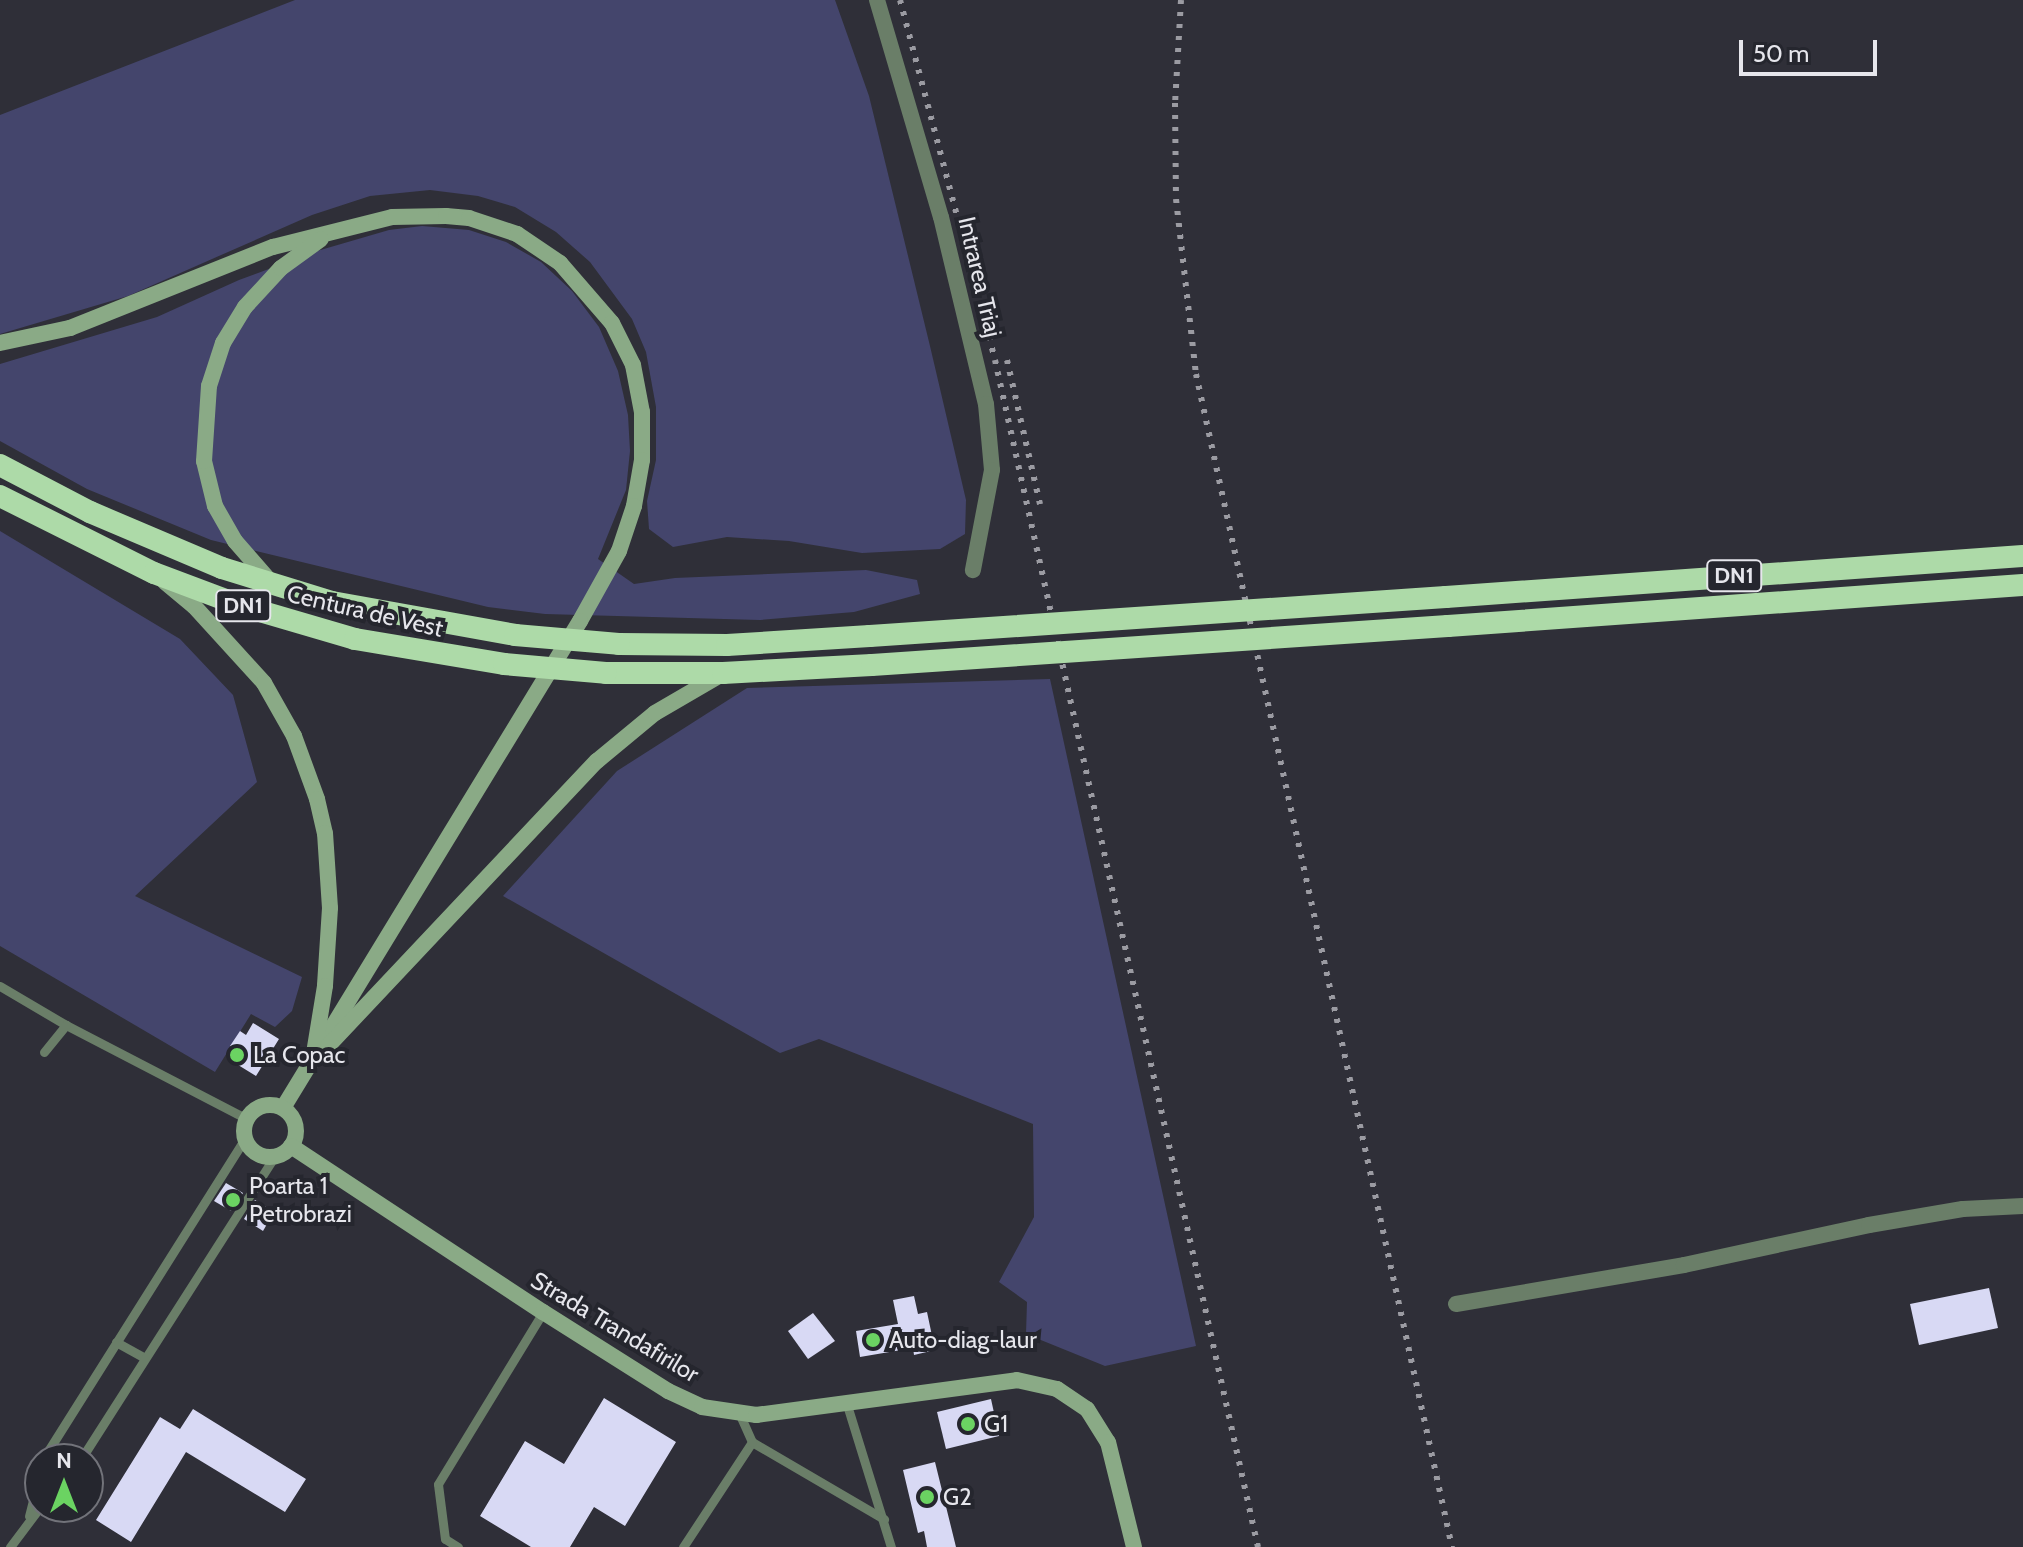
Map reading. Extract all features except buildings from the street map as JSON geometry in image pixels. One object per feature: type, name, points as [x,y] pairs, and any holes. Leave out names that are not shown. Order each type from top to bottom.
[{"type":"highway","name":"DN1","points":[[0,465],[164,546],[274,586],[376,612],[515,635],[619,644],[727,645],[2023,556]]},
{"type":"highway","name":"Centura de Vest","points":[[0,496],[154,573],[239,605],[355,639],[504,664],[606,673],[723,673]]},
{"type":"highway","name":"DN1","points":[[723,673],[2023,585]]},
{"type":"main road","points":[[0,343],[70,328],[273,247],[392,217],[446,216],[493,224],[540,248],[597,301],[624,344],[638,385],[643,437],[634,506],[607,575],[283,1108]]},
{"type":"main road","points":[[274,586],[235,541],[215,506],[204,461],[209,386],[223,343],[245,307],[273,276],[325,236]]},
{"type":"main road","points":[[154,573],[194,606],[264,683],[294,736],[317,799],[325,833],[330,908],[325,986],[312,1061]]},
{"type":"main road","points":[[312,1061],[349,1027],[597,761],[655,713],[723,673]]},
{"type":"main road","points":[[267,1105],[283,1108],[296,1130],[291,1146],[275,1156],[260,1154],[245,1138],[247,1119],[267,1105]]},
{"type":"main road","name":"Strada Trandafirilor","points":[[291,1146],[543,1312],[687,1401],[740,1415],[847,1405],[1017,1380],[1057,1389],[1094,1416],[1108,1442],[1134,1547]]},
{"type":"street","name":"Intrarea Triaj","points":[[877,0],[941,217],[986,404],[992,470],[973,570]]},
{"type":"street","points":[[1456,1304],[1684,1265],[1869,1225],[1963,1209],[2023,1206]]},
{"type":"lane","points":[[0,986],[66,1025],[247,1119]]},
{"type":"lane","points":[[44,1052],[66,1025]]},
{"type":"lane","points":[[53,1443],[245,1138]]},
{"type":"lane","points":[[91,1443],[143,1357],[275,1156]]},
{"type":"lane","points":[[458,1547],[445,1539],[438,1484],[543,1312]]},
{"type":"lane","points":[[116,1342],[143,1357]]},
{"type":"lane","points":[[847,1405],[891,1547]]},
{"type":"lane","points":[[740,1415],[752,1442],[884,1519]]},
{"type":"lane","points":[[687,1545],[752,1442]]},
{"type":"lane","points":[[10,1547],[26,1523]]},
{"type":"shaded area","points":[[295,0],[835,0],[869,96],[930,346],[966,500],[965,534],[940,549],[862,553],[789,541],[727,537],[673,547],[649,529],[647,501],[656,460],[656,407],[646,352],[632,319],[590,262],[556,232],[515,207],[478,196],[430,190],[370,196],[312,215],[128,296],[0,334],[0,115]]},
{"type":"shaded area","points":[[422,226],[469,230],[506,242],[541,262],[572,291],[599,327],[618,371],[628,415],[630,451],[626,490],[598,559],[634,584],[675,578],[866,570],[917,580],[920,594],[854,612],[760,620],[545,614],[488,607],[211,540],[87,489],[0,441],[0,364],[157,317],[239,280],[317,251],[389,230]]},
{"type":"shaded area","points":[[0,531],[180,639],[233,695],[257,782],[135,896],[302,977],[292,1011],[275,1027],[251,1014],[215,1072],[0,946]]},
{"type":"shaded area","points":[[1050,679],[1196,1346],[1105,1366],[1026,1334],[1027,1302],[999,1282],[1034,1217],[1033,1124],[819,1039],[780,1053],[503,896],[617,771],[747,688]]},
{"type":"railway","points":[[900,0],[995,360],[1258,1547]]},
{"type":"railway","points":[[1181,0],[1175,103],[1176,199],[1196,374],[1452,1547]]},
{"type":"railway","points":[[1007,360],[1040,504]]},
{"type":"place","name":"La Copac","points":[[237,1055]]},
{"type":"place","name":"Poarta 1 Petrobrazi","points":[[233,1200]]},
{"type":"place","name":"Auto-diag-laur","points":[[873,1340]]},
{"type":"place","name":"G1","points":[[968,1424]]},
{"type":"place","name":"G2","points":[[927,1497]]}]
